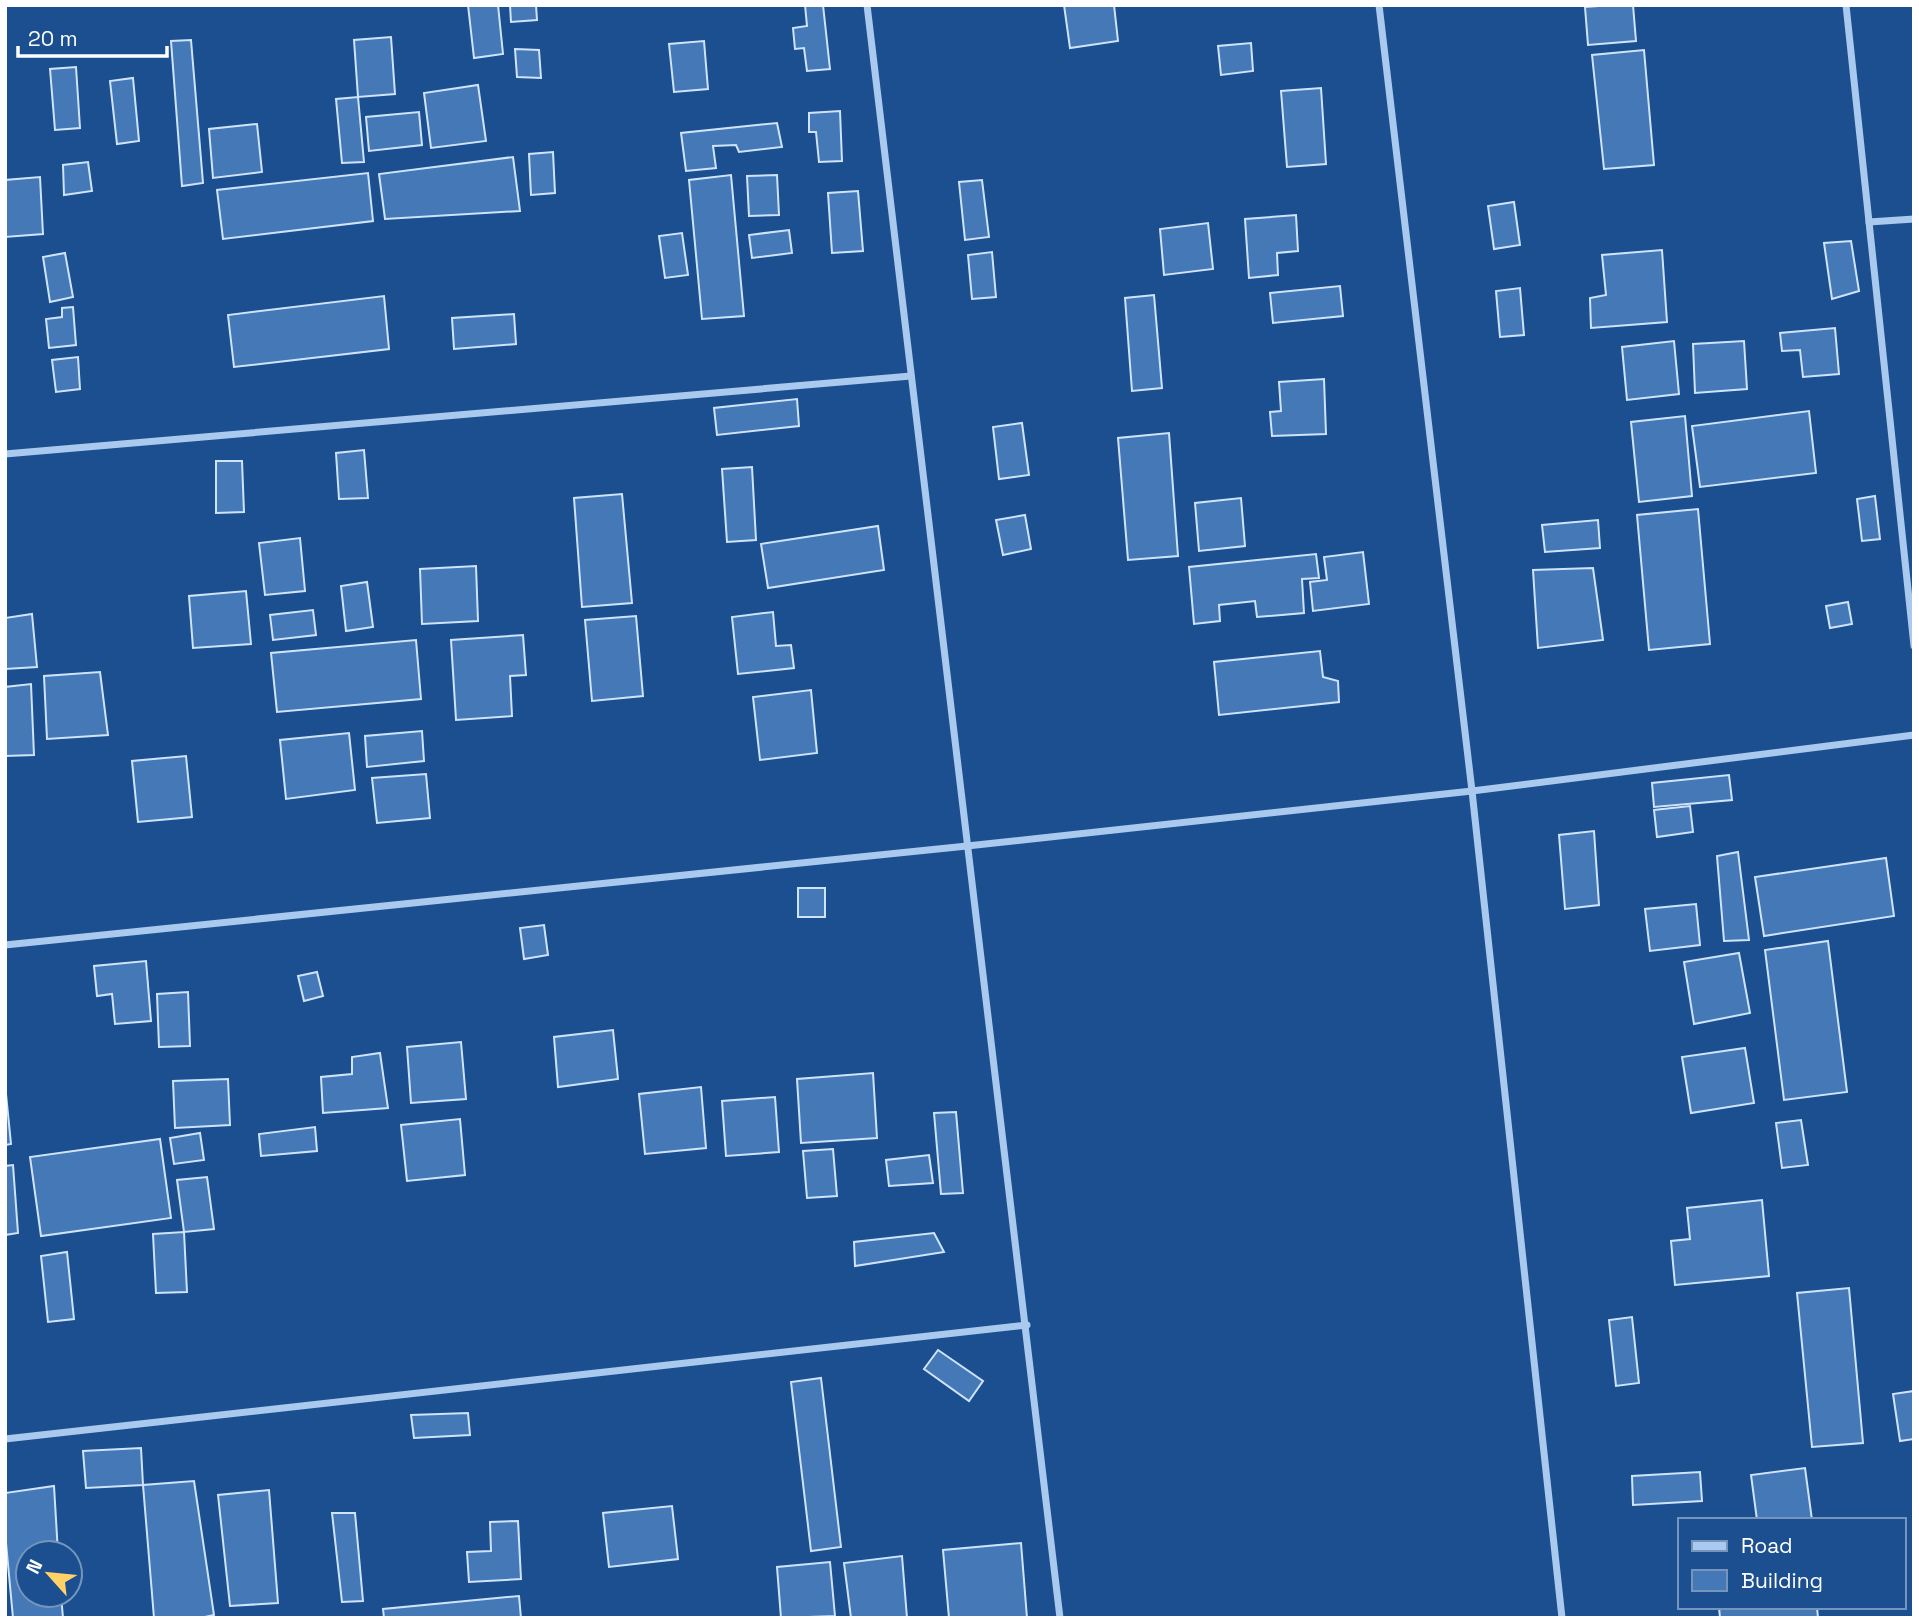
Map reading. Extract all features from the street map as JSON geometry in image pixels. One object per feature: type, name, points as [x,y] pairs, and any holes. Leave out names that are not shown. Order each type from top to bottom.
[{"type":"street","points":[[867,5],[1060,1618]]},
{"type":"street","points":[[1379,5],[1472,791],[1562,1618]]},
{"type":"street","points":[[1846,5],[1914,646]]},
{"type":"street","points":[[1869,222],[1914,219]]},
{"type":"street","points":[[5,454],[911,376]]},
{"type":"street","points":[[5,945],[1472,791],[1914,735]]},
{"type":"street","points":[[5,1439],[1027,1325]]},
{"type":"building","points":[[468,5],[498,5],[503,54],[474,58]]},
{"type":"building","points":[[510,5],[536,5],[537,20],[511,22]]},
{"type":"building","points":[[805,5],[823,5],[830,69],[807,71],[804,48],[795,49],[793,28],[807,26]]},
{"type":"building","points":[[1064,5],[1114,5],[1118,41],[1070,48]]},
{"type":"building","points":[[1633,5],[1636,41],[1588,45],[1585,7]]},
{"type":"building","points":[[391,37],[395,94],[358,97],[354,40]]},
{"type":"building","points":[[191,40],[203,183],[182,186],[171,41]]},
{"type":"building","points":[[704,41],[708,89],[674,92],[669,44]]},
{"type":"building","points":[[1251,43],[1253,71],[1221,75],[1218,46]]},
{"type":"building","points":[[515,49],[539,50],[541,78],[517,77]]},
{"type":"building","points":[[1644,50],[1654,165],[1604,169],[1592,55]]},
{"type":"building","points":[[76,67],[80,128],[55,130],[50,69]]},
{"type":"building","points":[[133,78],[139,141],[117,144],[110,81]]},
{"type":"building","points":[[478,85],[486,141],[431,148],[424,93]]},
{"type":"building","points":[[1321,88],[1326,164],[1287,167],[1281,91]]},
{"type":"building","points":[[358,97],[364,162],[342,163],[336,99]]},
{"type":"building","points":[[840,111],[842,161],[819,162],[816,132],[809,132],[809,113]]},
{"type":"building","points":[[419,112],[422,145],[369,151],[366,117]]},
{"type":"building","points":[[777,123],[782,147],[739,152],[736,145],[713,146],[716,168],[686,171],[681,133]]},
{"type":"building","points":[[257,124],[262,172],[213,178],[209,129]]},
{"type":"building","points":[[553,152],[555,193],[531,195],[529,154]]},
{"type":"building","points":[[513,157],[520,211],[385,219],[379,174]]},
{"type":"building","points":[[88,162],[92,191],[64,195],[63,165]]},
{"type":"building","points":[[368,173],[373,221],[223,239],[217,190]]},
{"type":"building","points":[[731,175],[744,316],[702,319],[689,180]]},
{"type":"building","points":[[777,175],[779,215],[749,216],[747,176]]},
{"type":"building","points":[[40,177],[43,234],[5,237],[5,180]]},
{"type":"building","points":[[982,180],[989,237],[965,240],[959,182]]},
{"type":"building","points":[[858,191],[863,251],[832,253],[828,193]]},
{"type":"building","points":[[1514,202],[1520,245],[1494,249],[1488,206]]},
{"type":"building","points":[[1296,215],[1298,251],[1277,253],[1278,275],[1249,278],[1245,219]]},
{"type":"building","points":[[1208,223],[1213,269],[1164,275],[1160,229]]},
{"type":"building","points":[[789,230],[792,253],[752,258],[749,235]]},
{"type":"building","points":[[682,233],[688,275],[665,278],[659,236]]},
{"type":"building","points":[[1851,241],[1859,291],[1832,299],[1824,243]]},
{"type":"building","points":[[1662,250],[1667,322],[1591,328],[1590,298],[1606,295],[1602,255]]},
{"type":"building","points":[[992,252],[996,297],[972,299],[968,255]]},
{"type":"building","points":[[65,253],[73,297],[50,302],[43,257]]},
{"type":"building","points":[[1340,286],[1343,316],[1273,323],[1270,293]]},
{"type":"building","points":[[1520,288],[1524,335],[1500,337],[1496,291]]},
{"type":"building","points":[[1154,295],[1162,388],[1132,391],[1125,298]]},
{"type":"building","points":[[384,296],[389,349],[234,367],[228,315]]},
{"type":"building","points":[[73,307],[76,345],[49,348],[46,319],[62,317],[62,308]]},
{"type":"building","points":[[514,314],[516,344],[454,349],[452,318]]},
{"type":"building","points":[[1835,328],[1839,374],[1803,377],[1800,350],[1782,351],[1780,333]]},
{"type":"building","points":[[1674,341],[1679,394],[1627,400],[1622,347]]},
{"type":"building","points":[[1744,341],[1747,389],[1695,393],[1693,344]]},
{"type":"building","points":[[78,357],[80,389],[56,392],[52,360]]},
{"type":"building","points":[[1324,379],[1326,434],[1272,436],[1270,412],[1281,411],[1279,382]]},
{"type":"building","points":[[797,399],[799,426],[717,435],[714,408]]},
{"type":"building","points":[[1809,411],[1816,473],[1700,487],[1692,426]]},
{"type":"building","points":[[1685,416],[1692,496],[1639,502],[1631,422]]},
{"type":"building","points":[[1022,423],[1029,475],[999,479],[993,427]]},
{"type":"building","points":[[1169,433],[1178,556],[1128,560],[1118,438]]},
{"type":"building","points":[[364,450],[368,498],[339,499],[336,453]]},
{"type":"building","points":[[216,461],[242,461],[244,512],[216,513]]},
{"type":"building","points":[[752,467],[756,540],[727,542],[722,469]]},
{"type":"building","points":[[622,494],[632,603],[582,607],[574,498]]},
{"type":"building","points":[[1875,496],[1880,539],[1862,541],[1857,499]]},
{"type":"building","points":[[1241,498],[1245,546],[1199,551],[1195,503]]},
{"type":"building","points":[[1698,509],[1710,644],[1649,650],[1637,515]]},
{"type":"building","points":[[1025,515],[1031,549],[1003,555],[996,520]]},
{"type":"building","points":[[1598,520],[1600,548],[1545,552],[1542,525]]},
{"type":"building","points":[[878,526],[884,570],[768,588],[761,544]]},
{"type":"building","points":[[300,538],[305,591],[265,595],[259,543]]},
{"type":"building","points":[[1363,552],[1369,604],[1313,611],[1310,582],[1327,580],[1324,557]]},
{"type":"building","points":[[1316,554],[1319,578],[1302,579],[1304,613],[1257,617],[1255,601],[1219,605],[1220,621],[1194,624],[1189,567]]},
{"type":"building","points":[[476,566],[478,621],[422,624],[420,569]]},
{"type":"building","points":[[1593,568],[1603,640],[1538,648],[1533,570]]},
{"type":"building","points":[[367,582],[373,627],[346,631],[341,586]]},
{"type":"building","points":[[246,591],[251,644],[193,648],[189,596]]},
{"type":"building","points":[[1848,602],[1852,624],[1830,628],[1826,606]]},
{"type":"building","points":[[313,610],[316,635],[273,640],[270,615]]},
{"type":"building","points":[[773,612],[776,646],[791,645],[794,668],[738,674],[732,617]]},
{"type":"building","points":[[32,614],[37,667],[5,669],[5,618]]},
{"type":"building","points":[[636,616],[643,696],[592,701],[585,620]]},
{"type":"building","points":[[523,635],[526,675],[510,676],[512,716],[456,720],[451,640]]},
{"type":"building","points":[[416,640],[421,699],[277,712],[271,653]]},
{"type":"building","points":[[1320,651],[1323,677],[1338,681],[1339,702],[1219,715],[1214,662]]},
{"type":"building","points":[[100,672],[108,735],[47,739],[44,676]]},
{"type":"building","points":[[31,684],[34,755],[5,756],[5,687]]},
{"type":"building","points":[[811,690],[817,753],[760,760],[753,697]]},
{"type":"building","points":[[422,731],[424,761],[367,767],[365,736]]},
{"type":"building","points":[[349,733],[355,790],[286,799],[280,740]]},
{"type":"building","points":[[186,756],[192,817],[138,822],[132,761]]},
{"type":"building","points":[[426,774],[430,818],[377,823],[372,778]]},
{"type":"building","points":[[1729,775],[1732,800],[1654,807],[1652,783]]},
{"type":"building","points":[[1690,806],[1693,832],[1657,837],[1654,810]]},
{"type":"building","points":[[1594,831],[1599,905],[1565,909],[1559,835]]},
{"type":"building","points":[[1738,852],[1749,940],[1724,941],[1717,856]]},
{"type":"building","points":[[1886,858],[1894,916],[1764,936],[1755,877]]},
{"type":"building","points":[[798,888],[825,888],[825,917],[798,917]]},
{"type":"building","points":[[1696,904],[1700,945],[1650,951],[1645,909]]},
{"type":"building","points":[[544,925],[548,955],[524,959],[520,928]]},
{"type":"building","points":[[1828,941],[1847,1092],[1784,1100],[1765,950]]},
{"type":"building","points":[[1739,953],[1750,1013],[1694,1024],[1684,962]]},
{"type":"building","points":[[146,961],[151,1021],[115,1024],[112,994],[97,996],[94,966]]},
{"type":"building","points":[[317,972],[323,996],[304,1001],[298,976]]},
{"type":"building","points":[[188,992],[190,1046],[159,1047],[157,994]]},
{"type":"building","points":[[613,1030],[618,1079],[558,1087],[554,1037]]},
{"type":"building","points":[[461,1042],[466,1099],[411,1103],[407,1047]]},
{"type":"building","points":[[1745,1048],[1754,1103],[1691,1113],[1682,1057]]},
{"type":"building","points":[[380,1053],[388,1108],[323,1113],[321,1077],[352,1074],[352,1057]]},
{"type":"building","points":[[873,1073],[877,1138],[801,1143],[797,1079]]},
{"type":"building","points":[[228,1079],[230,1125],[175,1128],[173,1081]]},
{"type":"building","points":[[5,1084],[11,1144],[5,1145]]},
{"type":"building","points":[[701,1087],[706,1148],[645,1154],[639,1094]]},
{"type":"building","points":[[775,1097],[779,1152],[726,1156],[722,1101]]},
{"type":"building","points":[[956,1112],[963,1193],[941,1194],[934,1113]]},
{"type":"building","points":[[460,1119],[465,1175],[407,1181],[401,1125]]},
{"type":"building","points":[[1801,1120],[1808,1165],[1782,1168],[1776,1123]]},
{"type":"building","points":[[315,1127],[317,1151],[261,1156],[259,1134]]},
{"type":"building","points":[[200,1133],[204,1160],[174,1164],[170,1138]]},
{"type":"building","points":[[160,1139],[171,1218],[41,1236],[30,1157]]},
{"type":"building","points":[[833,1149],[837,1196],[807,1198],[803,1151]]},
{"type":"building","points":[[929,1155],[933,1183],[889,1186],[886,1160]]},
{"type":"building","points":[[13,1165],[18,1233],[5,1235],[5,1166]]},
{"type":"building","points":[[207,1177],[214,1229],[184,1232],[177,1180]]},
{"type":"building","points":[[1762,1200],[1769,1276],[1675,1285],[1671,1241],[1690,1239],[1687,1208]]},
{"type":"building","points":[[184,1232],[187,1292],[156,1293],[153,1234]]},
{"type":"building","points":[[934,1233],[944,1252],[855,1266],[854,1242]]},
{"type":"building","points":[[67,1252],[74,1319],[48,1322],[41,1256]]},
{"type":"building","points":[[1849,1288],[1863,1443],[1812,1447],[1797,1293]]},
{"type":"building","points":[[1632,1317],[1639,1383],[1616,1386],[1609,1320]]},
{"type":"building","points":[[938,1350],[983,1381],[969,1401],[924,1369]]},
{"type":"building","points":[[821,1378],[841,1547],[811,1551],[791,1382]]},
{"type":"building","points":[[1914,1391],[1914,1439],[1900,1441],[1893,1394]]},
{"type":"building","points":[[468,1413],[470,1435],[414,1438],[411,1415]]},
{"type":"building","points":[[141,1448],[143,1485],[86,1488],[83,1451]]},
{"type":"building","points":[[1805,1468],[1812,1518],[1757,1518],[1751,1475]]},
{"type":"building","points":[[1700,1472],[1702,1501],[1633,1505],[1632,1476]]},
{"type":"building","points":[[194,1481],[214,1615],[200,1618],[154,1618],[143,1485]]},
{"type":"building","points":[[54,1486],[57,1539],[14,1539],[14,1609],[62,1609],[63,1618],[13,1618],[5,1532],[5,1493]]},
{"type":"building","points":[[269,1490],[278,1603],[230,1606],[218,1495]]},
{"type":"building","points":[[672,1506],[678,1559],[609,1567],[603,1513]]},
{"type":"building","points":[[332,1513],[355,1513],[363,1601],[342,1602]]},
{"type":"building","points":[[518,1521],[521,1579],[469,1582],[467,1552],[491,1551],[490,1522]]},
{"type":"building","points":[[1021,1543],[1027,1618],[949,1618],[943,1550]]},
{"type":"building","points":[[902,1556],[907,1618],[851,1618],[844,1563]]},
{"type":"building","points":[[830,1562],[835,1616],[781,1618],[777,1567]]},
{"type":"building","points":[[519,1596],[521,1618],[384,1618],[383,1609]]},
{"type":"building","points":[[1719,1609],[1817,1609],[1818,1618],[1720,1618]]}]
